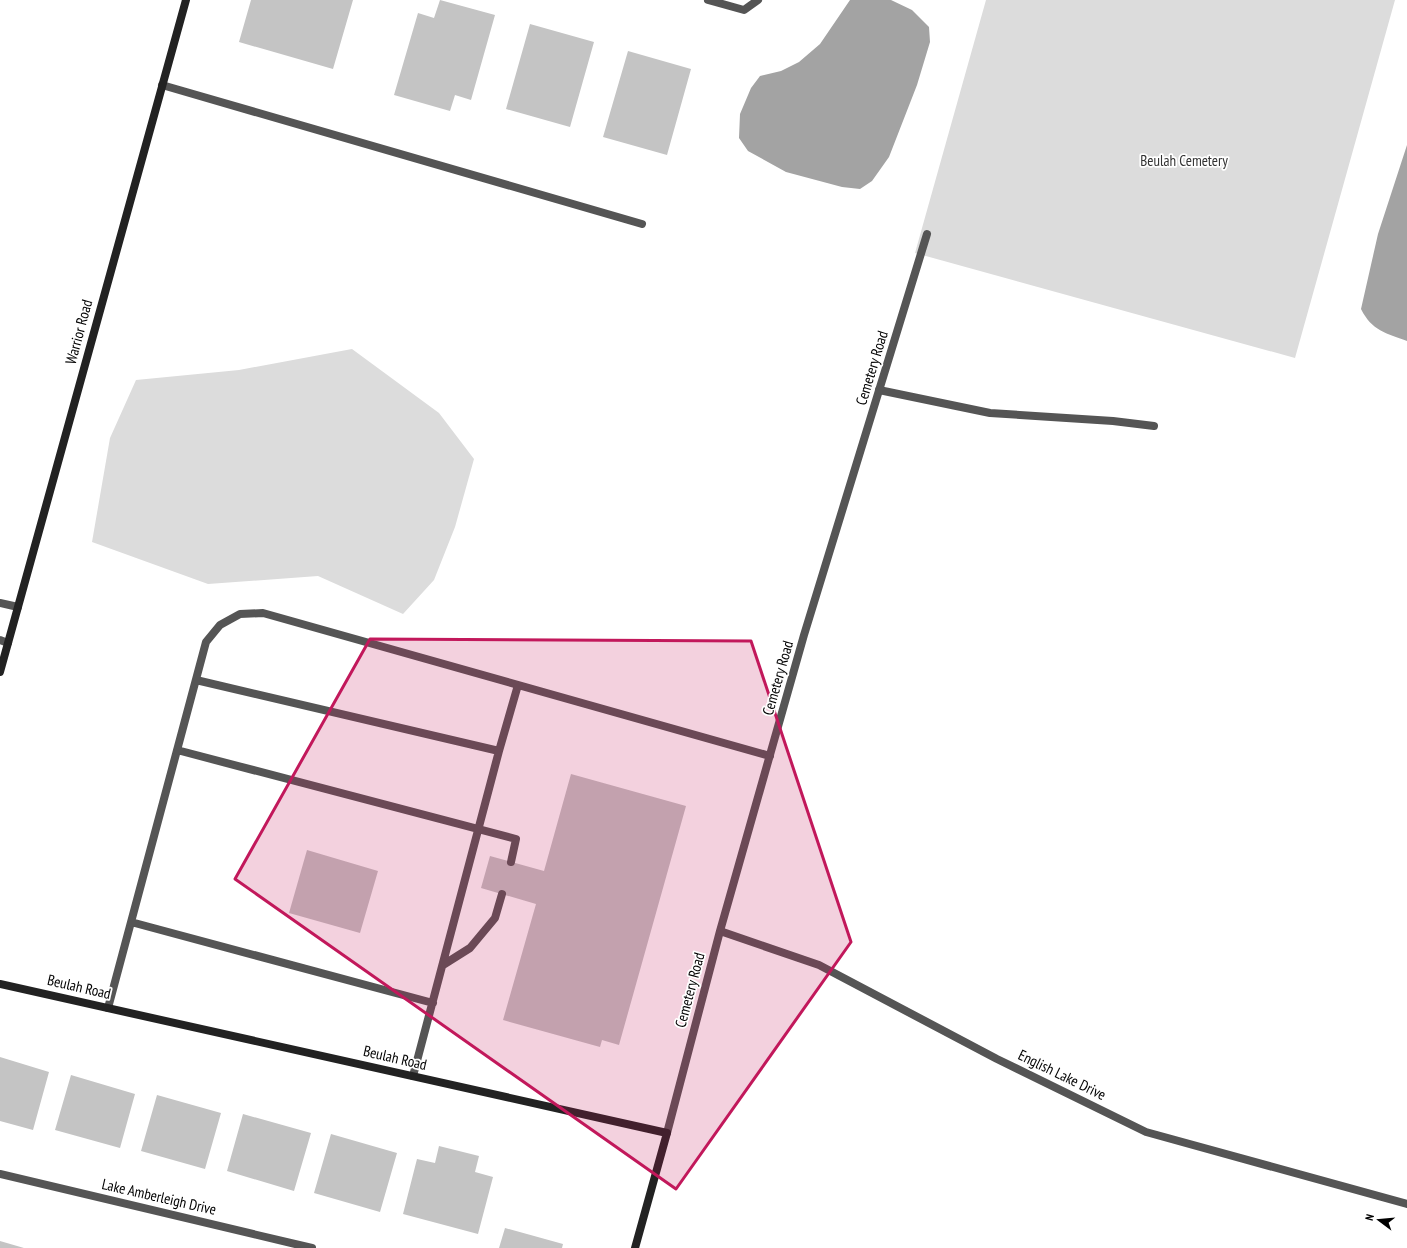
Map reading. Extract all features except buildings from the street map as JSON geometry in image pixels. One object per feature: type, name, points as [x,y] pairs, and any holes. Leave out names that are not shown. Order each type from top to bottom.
[{"type":"street","name":"Warrior Road","points":[[0,672],[4,642],[18,607],[186,0]]},
{"type":"street","points":[[708,0],[744,10],[758,0]]},
{"type":"street","points":[[162,84],[642,224]]},
{"type":"street","name":"Cemetery Road","points":[[667,1133],[720,931],[806,628],[927,234]]},
{"type":"street","points":[[879,390],[990,413],[1113,421],[1154,426]]},
{"type":"street","points":[[0,603],[18,607]]},
{"type":"street","points":[[108,1008],[206,642],[220,625],[240,614],[263,613],[770,756]]},
{"type":"street","points":[[196,680],[499,751]]},
{"type":"street","points":[[413,1076],[499,751],[518,685]]},
{"type":"street","points":[[177,750],[516,839],[511,862]]},
{"type":"street","points":[[443,966],[470,948],[495,918],[502,894]]},
{"type":"street","points":[[131,922],[433,1003]]},
{"type":"street","name":"English Lake Drive","points":[[720,931],[820,965],[997,1059],[1146,1132],[1407,1204]]},
{"type":"street","name":"Beulah Road","points":[[0,984],[667,1133]]},
{"type":"street","points":[[635,1248],[667,1133]]},
{"type":"street","name":"Lake Amberleigh Drive","points":[[0,1174],[312,1248]]},
{"type":"highlighted area","points":[[370,639],[751,641],[851,942],[676,1189],[235,879]]},
{"type":"green space","name":"Beulah Cemetery","points":[[986,0],[1395,0],[1295,358],[915,253]]},
{"type":"green space","points":[[352,349],[439,413],[474,459],[455,527],[434,580],[403,614],[318,576],[208,584],[92,542],[110,438],[136,380],[239,370]]},
{"type":"shaded area","points":[[850,0],[891,0],[912,10],[929,27],[930,42],[917,85],[889,157],[872,181],[860,189],[842,187],[786,172],[748,151],[739,138],[740,114],[751,88],[760,76],[781,71],[799,62],[820,44]]},
{"type":"shaded area","points":[[1407,145],[1407,341],[1375,327],[1361,309],[1378,234]]}]
